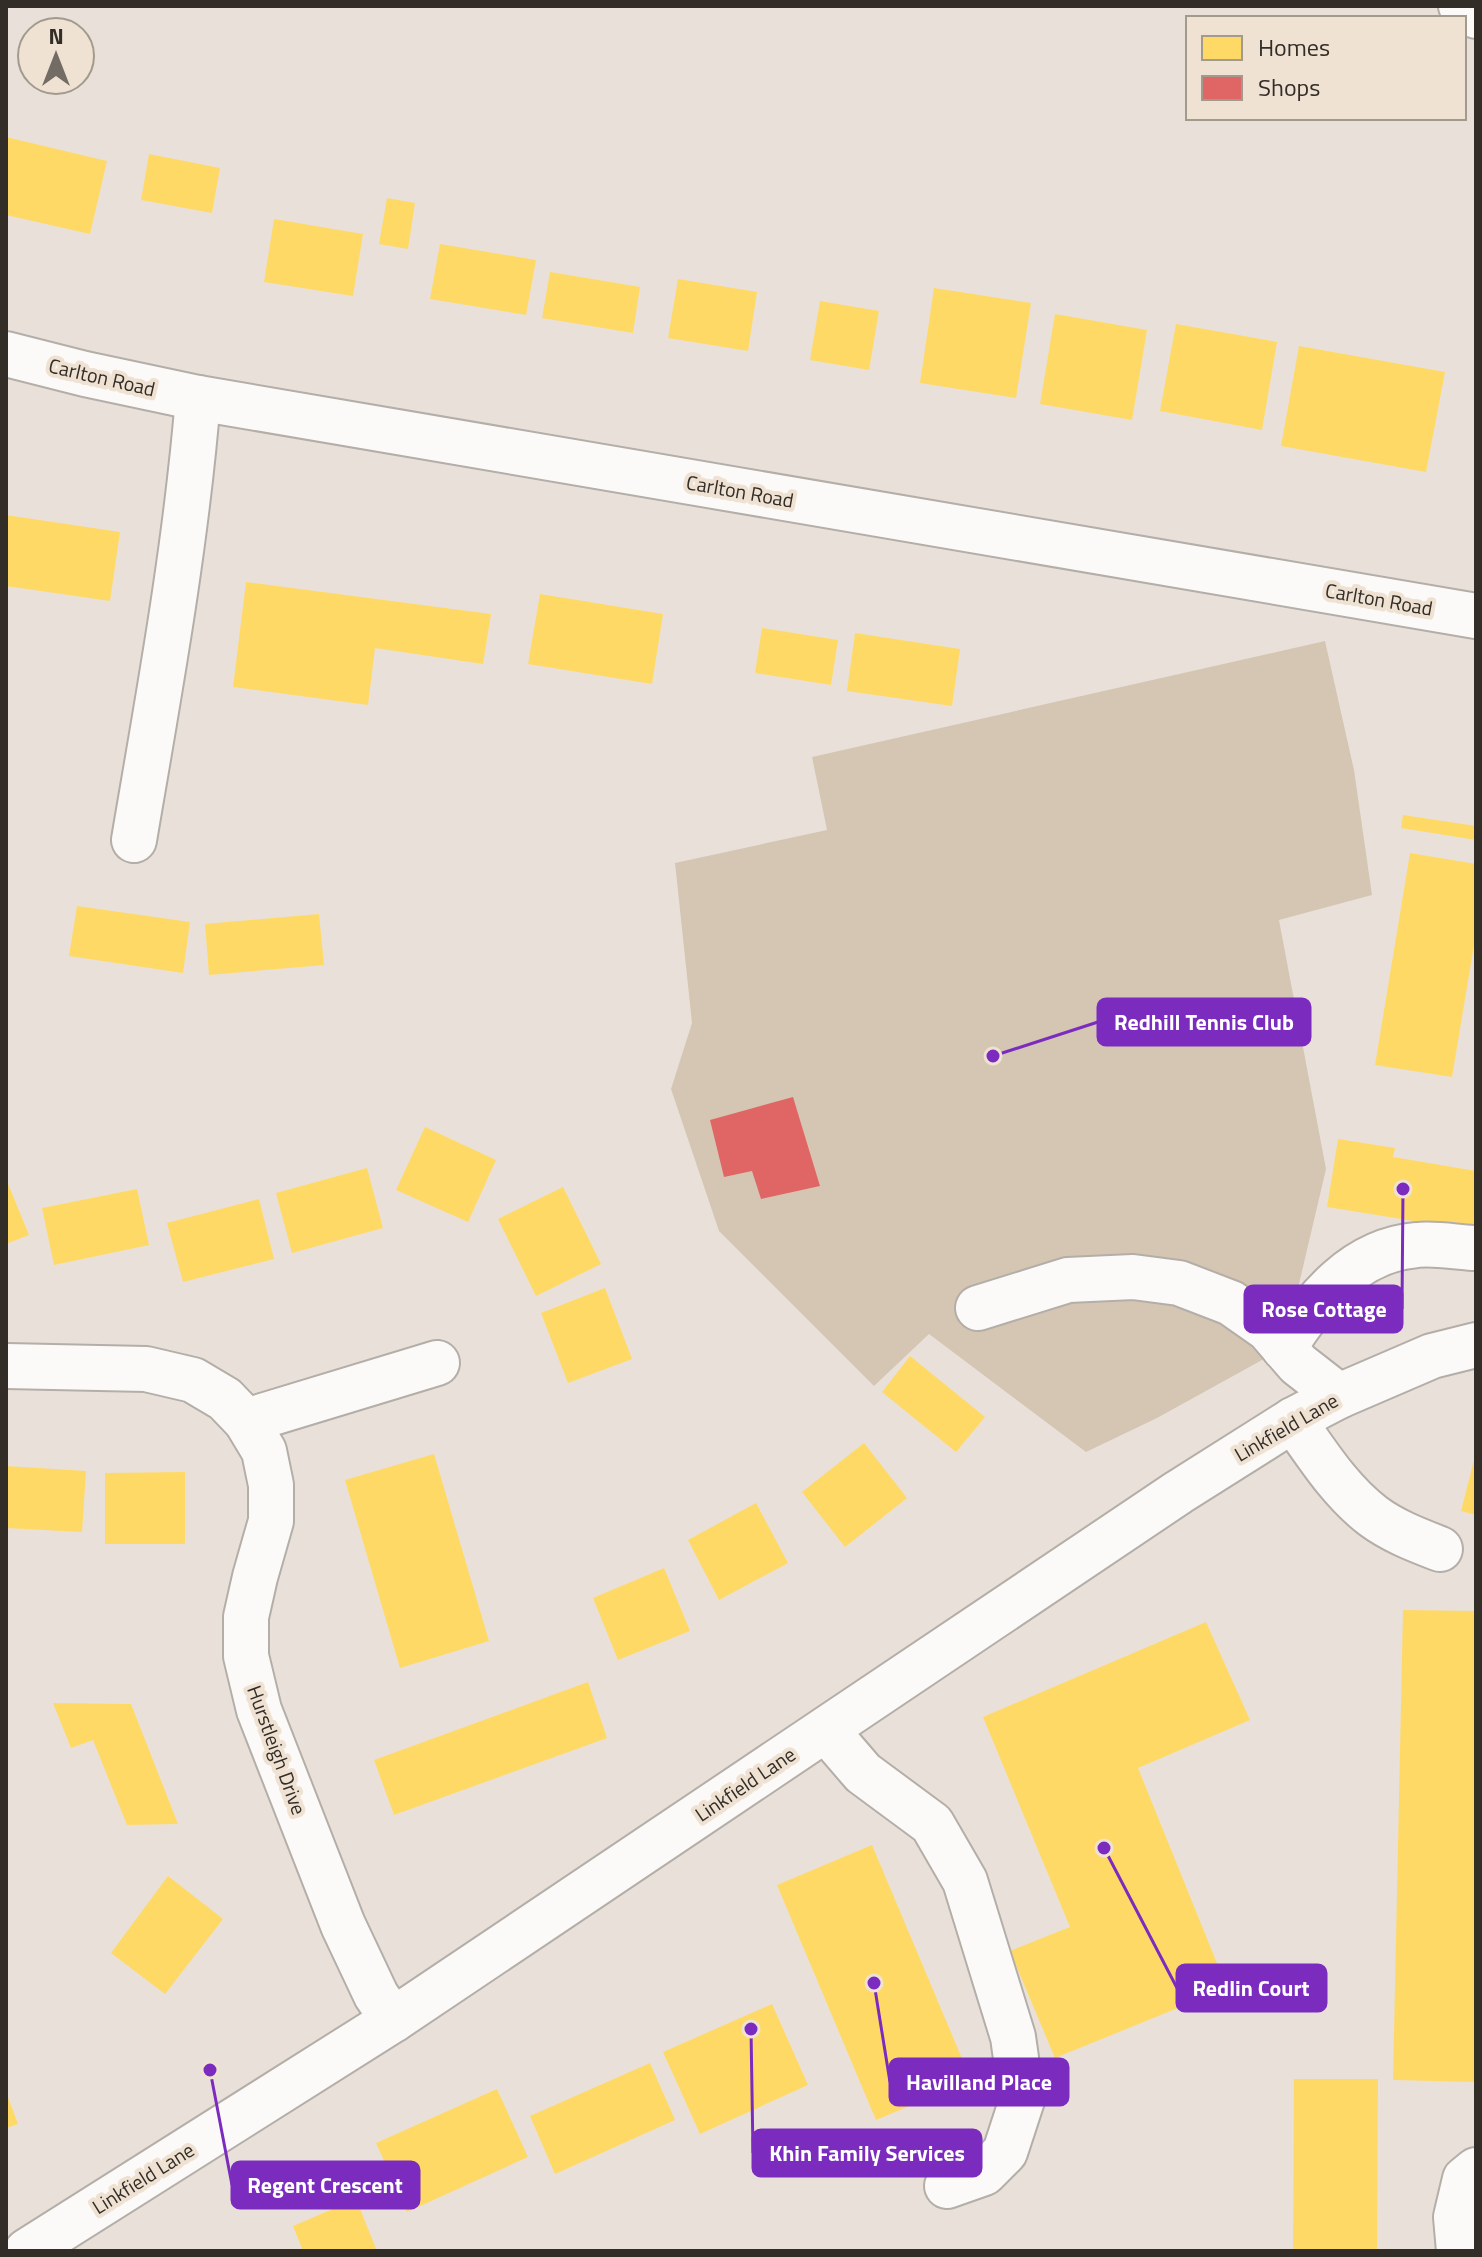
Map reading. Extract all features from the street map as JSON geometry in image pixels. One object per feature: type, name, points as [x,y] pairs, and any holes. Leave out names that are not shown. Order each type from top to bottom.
[{"type":"street","points":[[1461,6],[1476,16]]},
{"type":"street","name":"Carlton Road","points":[[6,354],[198,398],[1476,616]]},
{"type":"street","points":[[134,840],[172,615],[192,475],[198,398]]},
{"type":"street","points":[[1284,1348],[1330,1286],[1364,1261],[1417,1245],[1473,1248]]},
{"type":"street","points":[[978,1308],[1068,1280],[1133,1277],[1179,1283],[1231,1303],[1268,1329],[1298,1364],[1339,1396]]},
{"type":"street","name":"Linkfield Lane","points":[[27,2251],[393,2020],[1179,1492],[1293,1420],[1339,1396],[1432,1356],[1476,1345]]},
{"type":"street","points":[[246,1421],[437,1363]]},
{"type":"street","name":"Hurstleigh Drive","points":[[6,1366],[146,1369],[193,1380],[225,1399],[246,1421],[264,1451],[271,1485],[271,1521],[246,1617],[246,1656],[259,1710],[343,1925],[376,1995],[393,2020]]},
{"type":"street","points":[[1293,1420],[1350,1497],[1374,1517],[1440,1549]]},
{"type":"street","points":[[826,1730],[863,1773],[932,1824],[965,1881],[1013,2037],[1022,2100],[1005,2152],[984,2173],[947,2186]]},
{"type":"street","points":[[1459,2251],[1456,2217],[1465,2179],[1476,2170]]},
{"type":"shaded area","points":[[1325,641],[1354,770],[1372,895],[1279,920],[1326,1169],[1284,1348],[1157,1418],[1086,1452],[929,1334],[874,1386],[719,1231],[671,1089],[692,1023],[675,863],[827,830],[812,757]]},
{"type":"building: Homes","points":[[6,137],[107,161],[90,234],[6,215]]},
{"type":"building: Homes","points":[[149,154],[220,168],[212,213],[141,200]]},
{"type":"building: Homes","points":[[387,198],[415,203],[408,249],[379,244]]},
{"type":"building: Homes","points":[[274,219],[363,234],[353,296],[264,282]]},
{"type":"building: Homes","points":[[440,244],[536,260],[526,315],[430,299]]},
{"type":"building: Homes","points":[[550,272],[640,287],[633,333],[542,318]]},
{"type":"building: Homes","points":[[678,279],[757,292],[748,351],[668,338]]},
{"type":"building: Homes","points":[[934,288],[1031,303],[1016,398],[920,383]]},
{"type":"building: Homes","points":[[820,301],[879,311],[869,370],[810,360]]},
{"type":"building: Homes","points":[[1055,314],[1147,330],[1132,420],[1040,404]]},
{"type":"building: Homes","points":[[1176,324],[1277,342],[1262,430],[1160,411]]},
{"type":"building: Homes","points":[[1299,346],[1445,372],[1426,472],[1281,446]]},
{"type":"building: Homes","points":[[6,515],[120,532],[110,601],[6,586]]},
{"type":"building: Homes","points":[[246,582],[491,614],[483,664],[375,648],[368,705],[233,687]]},
{"type":"building: Homes","points":[[540,594],[663,614],[652,684],[528,664]]},
{"type":"building: Homes","points":[[762,628],[838,640],[831,685],[755,673]]},
{"type":"building: Homes","points":[[855,633],[960,649],[952,706],[847,691]]},
{"type":"building: Homes","points":[[1403,815],[1476,826],[1476,840],[1401,828]]},
{"type":"building: Homes","points":[[1410,853],[1476,864],[1476,933],[1452,1077],[1375,1065]]},
{"type":"building: Homes","points":[[77,906],[190,922],[183,973],[69,956]]},
{"type":"building: Homes","points":[[319,914],[324,965],[209,975],[205,924]]},
{"type":"building: Homes","points":[[425,1127],[496,1160],[468,1222],[396,1190]]},
{"type":"building: Homes","points":[[1338,1139],[1395,1148],[1393,1157],[1476,1171],[1476,1231],[1327,1207]]},
{"type":"building: Homes","points":[[367,1168],[383,1228],[292,1253],[276,1193]]},
{"type":"building: Homes","points":[[6,1179],[29,1235],[6,1244]]},
{"type":"building: Homes","points":[[563,1187],[601,1264],[536,1296],[498,1219]]},
{"type":"building: Homes","points":[[137,1189],[149,1245],[54,1265],[42,1208]]},
{"type":"building: Homes","points":[[259,1199],[274,1259],[183,1282],[167,1223]]},
{"type":"building: Homes","points":[[605,1288],[632,1359],[568,1383],[541,1313]]},
{"type":"building: Homes","points":[[910,1356],[985,1417],[956,1452],[882,1392]]},
{"type":"building: Homes","points":[[864,1443],[907,1498],[845,1547],[802,1492]]},
{"type":"building: Homes","points":[[434,1454],[489,1641],[400,1668],[345,1480]]},
{"type":"building: Homes","points":[[1476,1456],[1476,1515],[1461,1511]]},
{"type":"building: Homes","points":[[6,1466],[86,1471],[82,1532],[6,1528]]},
{"type":"building: Homes","points":[[185,1472],[185,1544],[105,1544],[105,1473]]},
{"type":"building: Homes","points":[[756,1503],[788,1563],[719,1600],[688,1540]]},
{"type":"building: Homes","points":[[664,1568],[690,1631],[618,1660],[593,1598]]},
{"type":"building: Homes","points":[[1403,1610],[1476,1611],[1476,2082],[1393,2080]]},
{"type":"building: Homes","points":[[1206,1622],[1250,1720],[1138,1768],[1227,1988],[1055,2058],[1010,1951],[1070,1927],[983,1717]]},
{"type":"building: Homes","points":[[588,1682],[607,1738],[394,1815],[374,1760]]},
{"type":"building: Homes","points":[[53,1703],[131,1704],[178,1824],[127,1825],[93,1740],[71,1748]]},
{"type":"building: Homes","points":[[872,1845],[971,2080],[876,2120],[777,1885]]},
{"type":"building: Homes","points":[[168,1876],[223,1919],[165,1994],[111,1953]]},
{"type":"building: Homes","points":[[772,2004],[808,2085],[700,2134],[663,2052]]},
{"type":"building: Homes","points":[[650,2063],[675,2120],[555,2174],[530,2116]]},
{"type":"building: Homes","points":[[1294,2079],[1378,2079],[1377,2251],[1293,2251]]},
{"type":"building: Homes","points":[[497,2089],[528,2157],[407,2212],[376,2143]]},
{"type":"building: Homes","points":[[6,2092],[18,2124],[6,2128]]},
{"type":"building: Homes","points":[[356,2199],[377,2251],[303,2251],[293,2226]]},
{"type":"building: Shops","points":[[793,1097],[820,1186],[761,1199],[752,1171],[724,1177],[710,1120]]},
{"type":"place","name":"Redhill Tennis Club","points":[[993,1056]]},
{"type":"place","name":"Rose Cottage","points":[[1403,1189]]},
{"type":"place","name":"Redlin Court","points":[[1104,1848]]},
{"type":"place","name":"Havilland Place","points":[[874,1983]]},
{"type":"place","name":"Khin Family Services","points":[[751,2029]]},
{"type":"place","name":"Regent Crescent","points":[[210,2070]]}]
